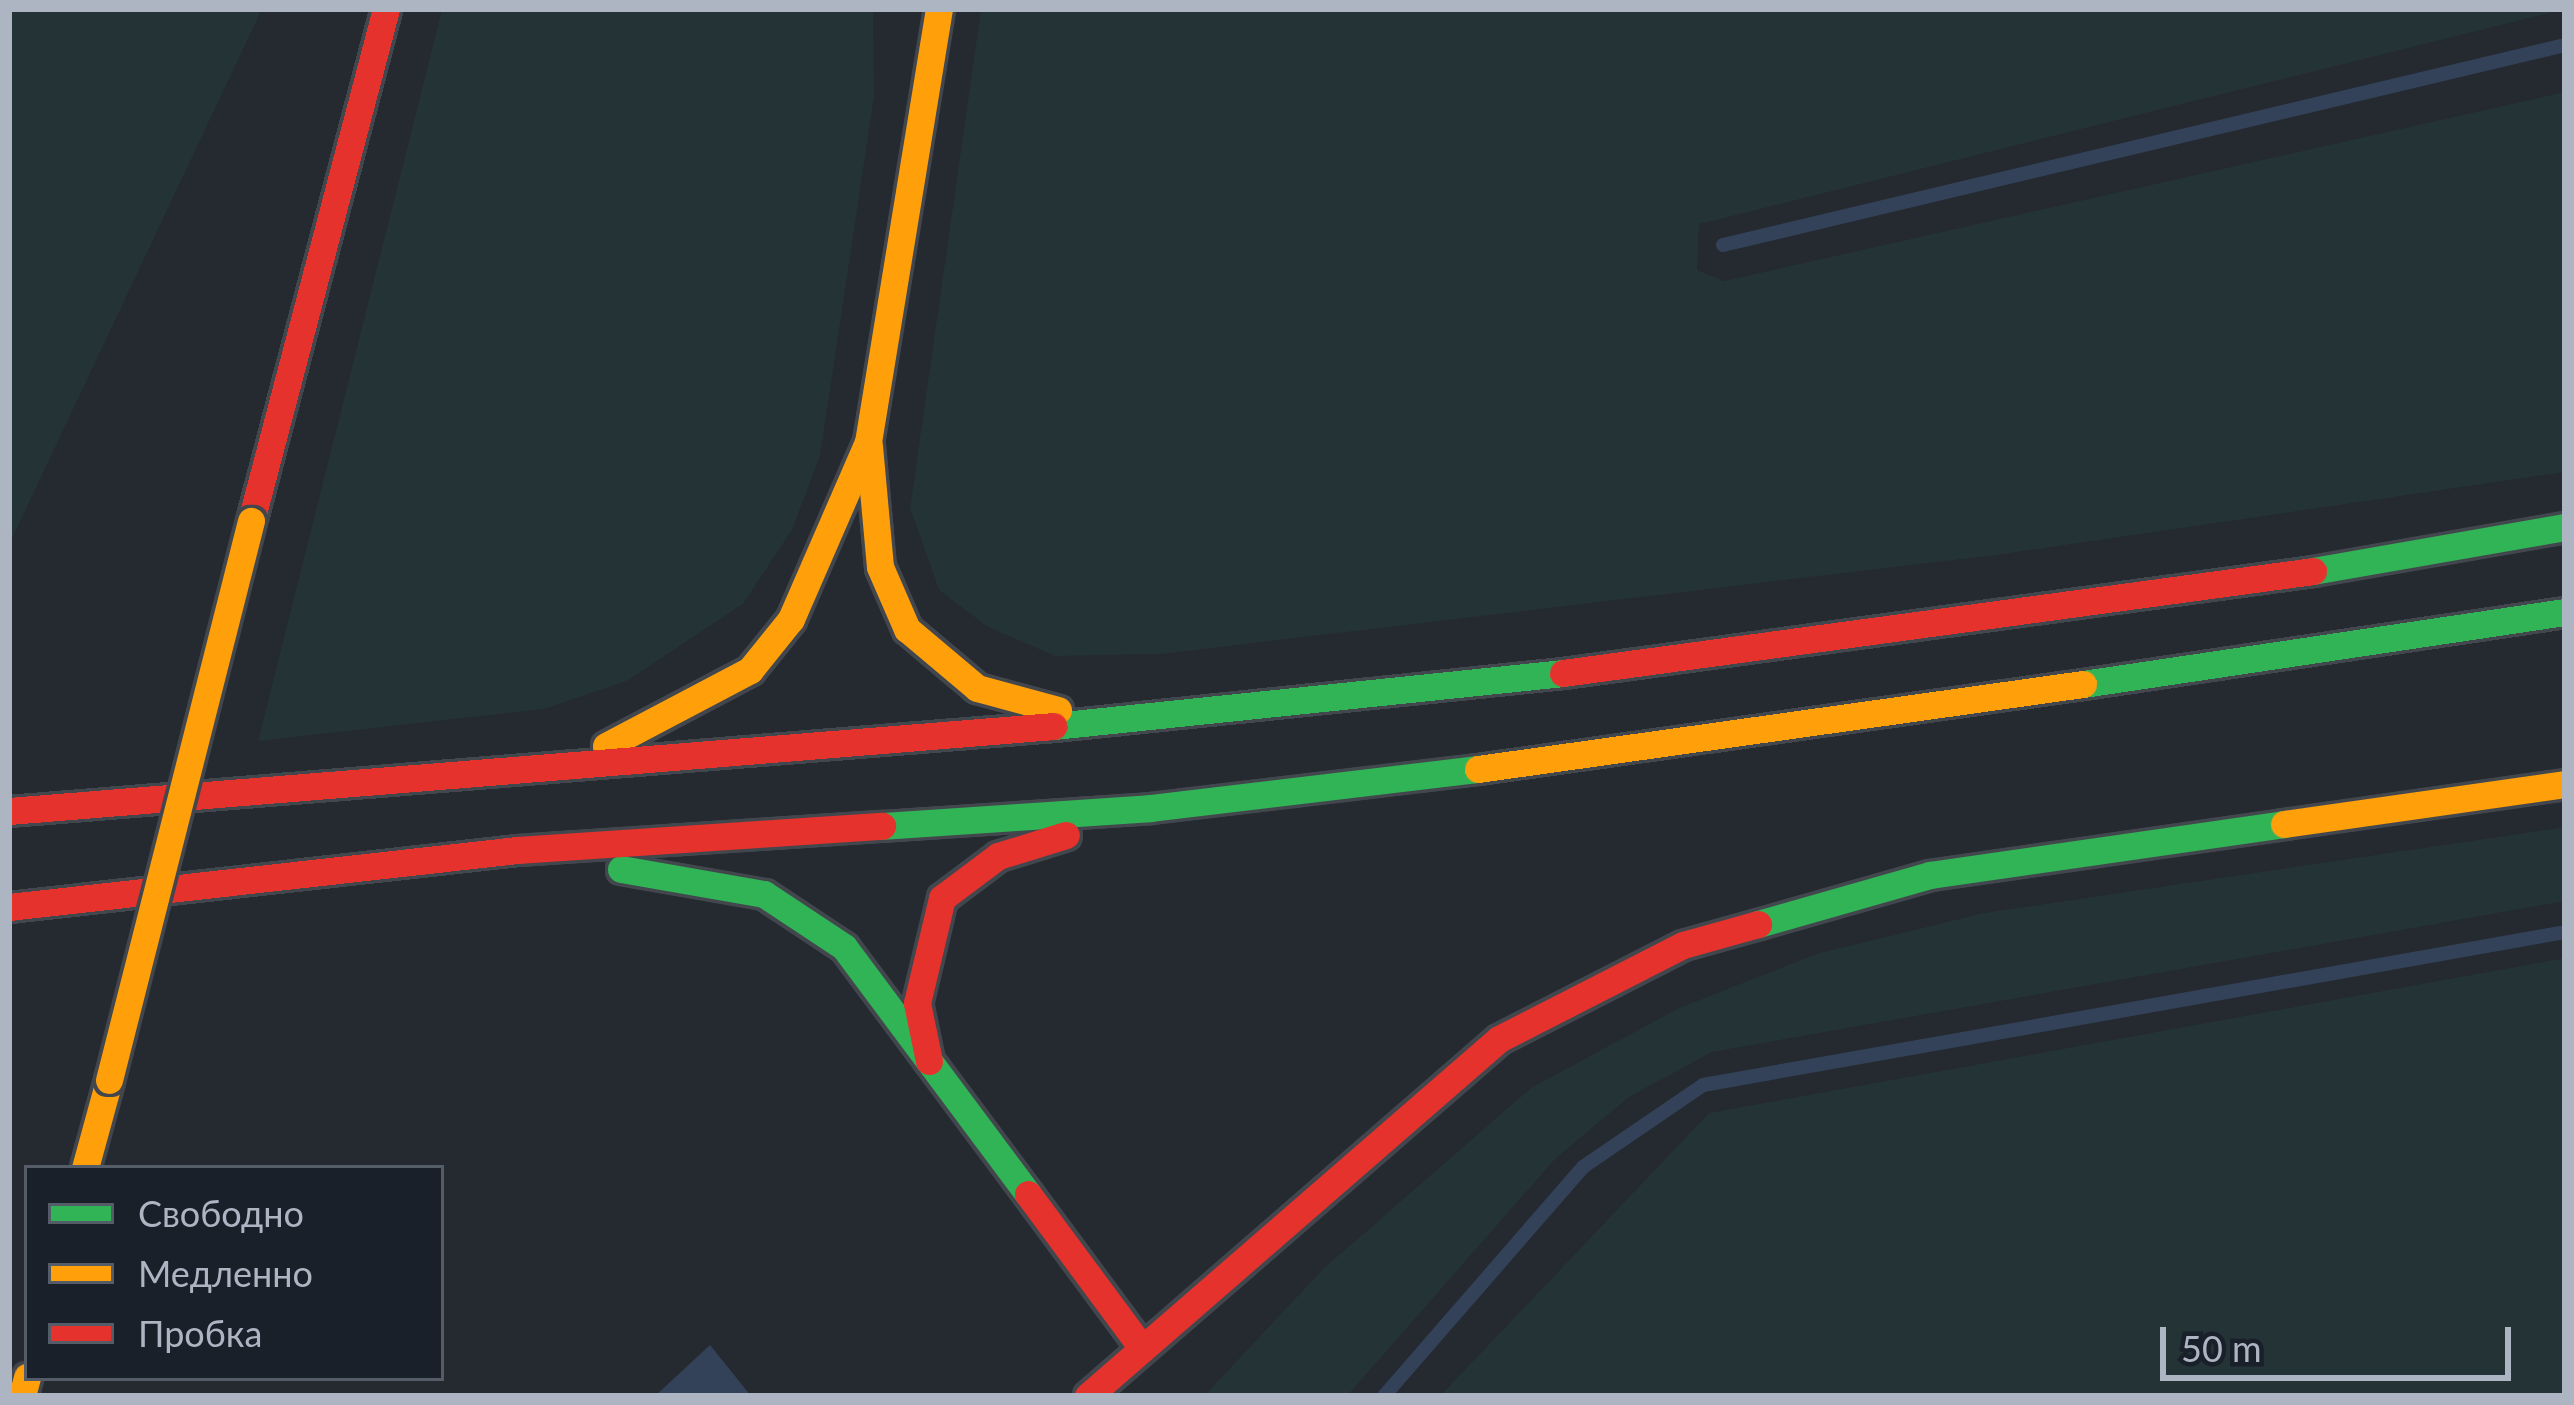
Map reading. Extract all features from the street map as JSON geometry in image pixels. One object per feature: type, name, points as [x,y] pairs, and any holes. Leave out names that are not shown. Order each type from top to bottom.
[{"type":"main road","points":[[86,1165],[386,9]]},
{"type":"main road","points":[[566,764],[750,670],[791,619],[868,442],[939,9]]},
{"type":"main road","points":[[868,442],[880,567],[907,629],[977,688],[1105,722]]},
{"type":"main road","points":[[9,811],[1105,722],[2190,593],[2565,527]]},
{"type":"main road","points":[[9,907],[517,850],[1150,808],[1666,746],[2565,612]]},
{"type":"main road","points":[[1088,1396],[1139,1344],[1499,1040],[1682,945],[1930,875],[2565,784]]},
{"type":"main road","points":[[929,1060],[917,1003],[942,898],[998,856],[1150,808]]},
{"type":"main road","points":[[517,850],[764,894],[844,947],[1139,1344]]},
{"type":"shaded area","points":[[9,9],[262,9],[9,545]]},
{"type":"shaded area","points":[[442,9],[873,9],[874,97],[820,456],[792,530],[743,604],[627,681],[544,709],[258,741]]},
{"type":"shaded area","points":[[981,9],[2565,9],[1699,224],[1697,270],[1724,281],[2565,92],[2565,472],[1996,555],[1161,654],[1055,656],[988,627],[939,590],[910,508]]},
{"type":"shaded area","points":[[2565,827],[2565,901],[1712,1052],[1629,1097],[1555,1159],[1347,1396],[1204,1396],[1324,1268],[1531,1088],[1677,1009],[1816,954],[1984,913]]},
{"type":"shaded area","points":[[2565,958],[2565,1396],[1440,1396],[1709,1113]]},
{"type":"water","points":[[710,1345],[751,1396],[655,1396]]},
{"type":"waterway","points":[[1723,245],[2565,45]]},
{"type":"waterway","points":[[1384,1396],[1583,1167],[1703,1085],[2565,932]]},
{"type":"traffic: fast","points":[[2313,571],[2565,527]]},
{"type":"traffic: fast","points":[[2083,684],[2565,612]]},
{"type":"traffic: fast","points":[[1054,726],[1563,673]]},
{"type":"traffic: fast","points":[[882,826],[1150,808],[1478,769]]},
{"type":"traffic: fast","points":[[1758,924],[1930,875],[2284,824]]},
{"type":"traffic: fast","points":[[621,869],[764,894],[844,947],[1028,1194]]},
{"type":"traffic: slow","points":[[606,746],[750,670],[791,619],[868,442],[939,9]]},
{"type":"traffic: slow","points":[[869,446],[880,567],[907,629],[977,688],[1058,710]]},
{"type":"traffic: slow","points":[[109,1080],[251,521]]},
{"type":"traffic: slow","points":[[1478,769],[2083,684]]},
{"type":"traffic: slow","points":[[2284,824],[2565,784]]},
{"type":"traffic: slow","points":[[86,1165],[109,1080]]},
{"type":"traffic: slow","points":[[22,1396],[26,1381]]},
{"type":"traffic: jam","points":[[251,521],[386,9]]},
{"type":"traffic: jam","points":[[1563,673],[2313,571]]},
{"type":"traffic: jam","points":[[9,811],[1054,726]]},
{"type":"traffic: jam","points":[[9,907],[517,850],[882,826]]},
{"type":"traffic: jam","points":[[929,1061],[917,1003],[942,898],[998,856],[1066,835]]},
{"type":"traffic: jam","points":[[1088,1396],[1499,1039],[1683,945],[1758,924]]},
{"type":"traffic: jam","points":[[1028,1194],[1139,1344]]}]
